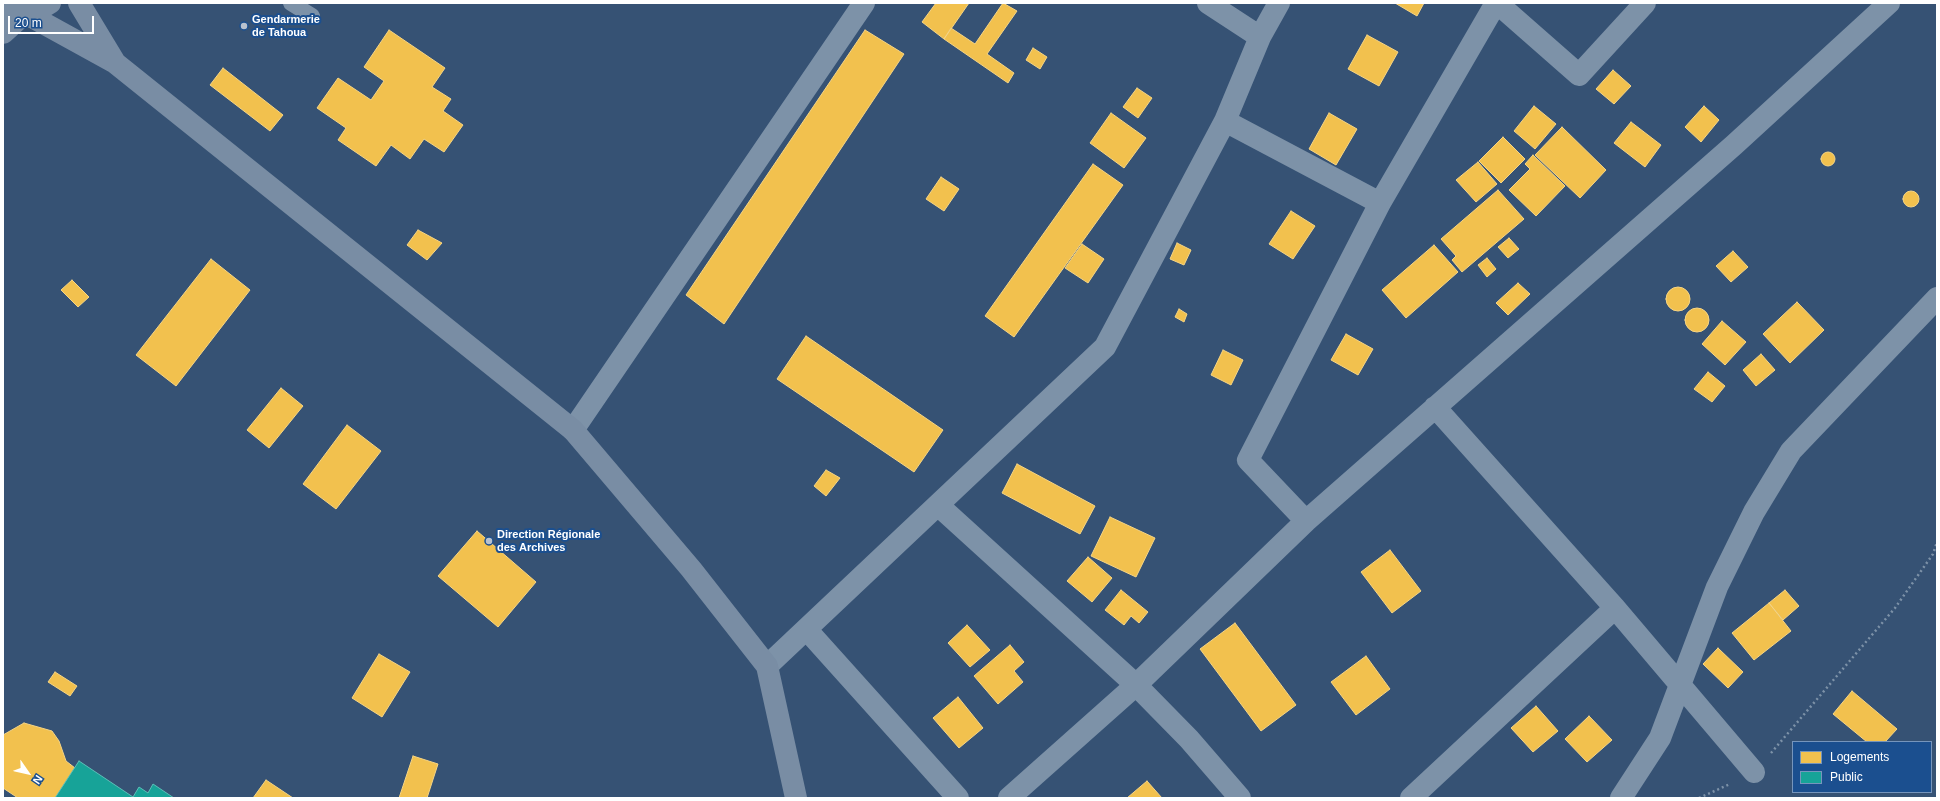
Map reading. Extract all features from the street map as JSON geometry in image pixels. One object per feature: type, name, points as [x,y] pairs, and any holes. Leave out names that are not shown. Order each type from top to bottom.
[{"type":"street","points":[[3,4],[15,12],[25,13],[38,11],[50,3]]},
{"type":"street","points":[[79,3],[114,62]]},
{"type":"street","points":[[573,430],[864,3]]},
{"type":"street","points":[[1208,3],[1260,37]]},
{"type":"street","points":[[767,666],[939,506],[1105,348],[1225,121],[1260,37],[1279,3]]},
{"type":"street","points":[[1306,521],[1248,460],[1380,202],[1496,3],[1579,75],[1645,3]]},
{"type":"street","points":[[1009,798],[1136,685],[1306,521],[1734,145],[1889,3]]},
{"type":"street","points":[[3,33],[25,13]]},
{"type":"street","points":[[25,13],[114,62],[573,430],[691,569],[767,666],[796,798]]},
{"type":"street","points":[[1225,121],[1380,202]]},
{"type":"street","points":[[1621,798],[1660,738],[1716,587],[1754,512],[1791,451],[1937,298]]},
{"type":"street","points":[[1435,407],[1615,608],[1754,772]]},
{"type":"street","points":[[939,506],[1136,685],[1189,739],[1240,798]]},
{"type":"street","points":[[1410,798],[1615,608]]},
{"type":"street","points":[[807,630],[958,798]]},
{"type":"lane","points":[[292,3],[312,16]]},
{"type":"path","points":[[1699,798],[1754,772],[1895,608],[1933,554],[1937,542]]},
{"type":"building: Logements","points":[[936,3],[969,3],[944,39],[922,22]]},
{"type":"building: Logements","points":[[1003,3],[1017,11],[987,54],[1014,73],[1008,83],[944,39],[951,28],[975,44]]},
{"type":"building: Logements","points":[[1395,3],[1424,3],[1417,16]]},
{"type":"building: Logements","points":[[389,30],[445,68],[432,87],[451,99],[443,111],[463,125],[444,152],[424,139],[410,159],[391,145],[376,166],[338,140],[346,128],[317,108],[338,78],[371,100],[384,81],[364,67]]},
{"type":"building: Logements","points":[[865,30],[904,54],[724,324],[686,295]]},
{"type":"building: Logements","points":[[1367,35],[1398,52],[1379,86],[1348,69]]},
{"type":"building: Logements","points":[[1033,48],[1047,57],[1040,69],[1026,60]]},
{"type":"building: Logements","points":[[223,68],[283,115],[270,131],[210,85]]},
{"type":"building: Logements","points":[[1613,70],[1631,86],[1614,104],[1596,89]]},
{"type":"building: Logements","points":[[1137,88],[1152,98],[1138,118],[1123,107]]},
{"type":"building: Logements","points":[[1534,106],[1556,124],[1535,149],[1514,131]]},
{"type":"building: Logements","points":[[1704,106],[1719,120],[1701,142],[1685,127]]},
{"type":"building: Logements","points":[[1111,113],[1146,138],[1124,168],[1090,143]]},
{"type":"building: Logements","points":[[1329,113],[1357,129],[1336,165],[1309,149]]},
{"type":"building: Logements","points":[[1631,122],[1661,145],[1645,167],[1614,143]]},
{"type":"building: Logements","points":[[1562,127],[1606,170],[1580,198],[1535,155]]},
{"type":"building: Logements","points":[[1503,137],[1525,159],[1501,183],[1479,161]]},
{"type":"building: Logements","points":[[1825,152],[1831,152],[1835,156],[1835,162],[1831,166],[1825,166],[1821,162],[1821,156]]},
{"type":"building: Logements","points":[[1533,155],[1565,186],[1536,216],[1509,190],[1530,169],[1525,164]]},
{"type":"building: Logements","points":[[1478,162],[1497,184],[1476,202],[1456,180]]},
{"type":"building: Logements","points":[[1093,164],[1123,185],[1014,337],[985,316]]},
{"type":"building: Logements","points":[[941,177],[959,189],[944,211],[926,199]]},
{"type":"building: Logements","points":[[1498,190],[1524,219],[1462,272],[1452,260],[1456,256],[1441,239]]},
{"type":"building: Logements","points":[[1911,191],[1918,196],[1919,199],[1914,206],[1911,207],[1904,202],[1903,199],[1908,192]]},
{"type":"building: Logements","points":[[1291,211],[1315,226],[1293,259],[1269,244]]},
{"type":"building: Logements","points":[[418,230],[442,243],[427,260],[407,245]]},
{"type":"building: Logements","points":[[1509,238],[1519,249],[1508,258],[1498,247]]},
{"type":"building: Logements","points":[[1177,243],[1191,250],[1184,265],[1170,259]]},
{"type":"building: Logements","points":[[1082,244],[1104,259],[1088,283],[1065,268]]},
{"type":"building: Logements","points":[[1434,245],[1458,272],[1406,318],[1382,290]]},
{"type":"building: Logements","points":[[1733,251],[1748,267],[1731,282],[1716,266]]},
{"type":"building: Logements","points":[[1487,258],[1496,269],[1487,277],[1478,265]]},
{"type":"building: Logements","points":[[211,259],[250,290],[176,386],[136,355]]},
{"type":"building: Logements","points":[[72,280],[89,297],[78,307],[61,290]]},
{"type":"building: Logements","points":[[1518,283],[1530,294],[1508,315],[1496,303]]},
{"type":"building: Logements","points":[[1678,287],[1687,290],[1690,299],[1687,308],[1678,311],[1669,308],[1666,299],[1669,290]]},
{"type":"building: Logements","points":[[1797,302],[1824,330],[1790,363],[1763,334]]},
{"type":"building: Logements","points":[[1697,308],[1702,309],[1708,315],[1708,325],[1702,331],[1697,332],[1692,331],[1686,325],[1685,320],[1686,315],[1692,309]]},
{"type":"building: Logements","points":[[1179,309],[1187,314],[1184,322],[1175,317]]},
{"type":"building: Logements","points":[[1722,321],[1746,342],[1725,365],[1702,344]]},
{"type":"building: Logements","points":[[1346,334],[1373,349],[1358,375],[1331,360]]},
{"type":"building: Logements","points":[[806,336],[943,430],[914,472],[777,379]]},
{"type":"building: Logements","points":[[1223,350],[1243,360],[1231,385],[1211,375]]},
{"type":"building: Logements","points":[[1761,354],[1775,370],[1756,386],[1743,370]]},
{"type":"building: Logements","points":[[1708,372],[1725,386],[1712,402],[1694,389]]},
{"type":"building: Logements","points":[[281,388],[303,406],[269,448],[247,430]]},
{"type":"building: Logements","points":[[347,425],[381,451],[336,509],[303,484]]},
{"type":"building: Logements","points":[[1017,464],[1095,506],[1080,534],[1002,493]]},
{"type":"building: Logements","points":[[826,470],[840,478],[826,496],[814,486]]},
{"type":"building: Logements","points":[[1110,517],[1155,538],[1136,577],[1091,556]]},
{"type":"building: Logements","points":[[477,531],[536,582],[498,627],[438,576]]},
{"type":"building: Logements","points":[[1390,550],[1421,591],[1392,613],[1361,572]]},
{"type":"building: Logements","points":[[1088,557],[1112,578],[1092,602],[1067,581]]},
{"type":"building: Logements","points":[[1121,590],[1148,612],[1139,623],[1131,616],[1124,625],[1105,610]]},
{"type":"building: Logements","points":[[1785,590],[1799,606],[1783,620],[1769,603]]},
{"type":"building: Logements","points":[[1769,603],[1791,631],[1754,660],[1732,633]]},
{"type":"building: Logements","points":[[1235,623],[1296,705],[1261,731],[1200,649]]},
{"type":"building: Logements","points":[[967,625],[990,650],[970,667],[948,643]]},
{"type":"building: Logements","points":[[1010,645],[1024,662],[1014,671],[1023,682],[998,704],[974,676]]},
{"type":"building: Logements","points":[[1718,648],[1743,672],[1728,688],[1703,664]]},
{"type":"building: Logements","points":[[379,654],[410,672],[382,717],[352,698]]},
{"type":"building: Logements","points":[[1366,656],[1390,689],[1356,715],[1331,682]]},
{"type":"building: Logements","points":[[55,672],[77,686],[70,696],[48,682]]},
{"type":"building: Logements","points":[[1852,691],[1897,729],[1886,741],[1866,741],[1833,714]]},
{"type":"building: Logements","points":[[958,697],[983,728],[959,748],[933,718]]},
{"type":"building: Logements","points":[[1536,706],[1558,731],[1533,752],[1511,728]]},
{"type":"building: Logements","points":[[1589,716],[1612,740],[1587,762],[1565,739]]},
{"type":"building: Logements","points":[[24,723],[52,731],[59,741],[66,761],[75,768],[55,798],[18,798],[3,788],[3,735]]},
{"type":"building: Logements","points":[[413,756],[438,764],[427,798],[399,798]]},
{"type":"building: Logements","points":[[266,780],[293,798],[253,798]]},
{"type":"building: Logements","points":[[1147,781],[1162,798],[1127,798]]},
{"type":"building: Public","points":[[79,761],[133,797],[139,787],[148,793],[153,784],[174,798],[55,798]]},
{"type":"place","name":"Gendarmerie de Tahoua","points":[[244,26]]},
{"type":"place","name":"Direction Régionale des Archives","points":[[489,541]]}]
